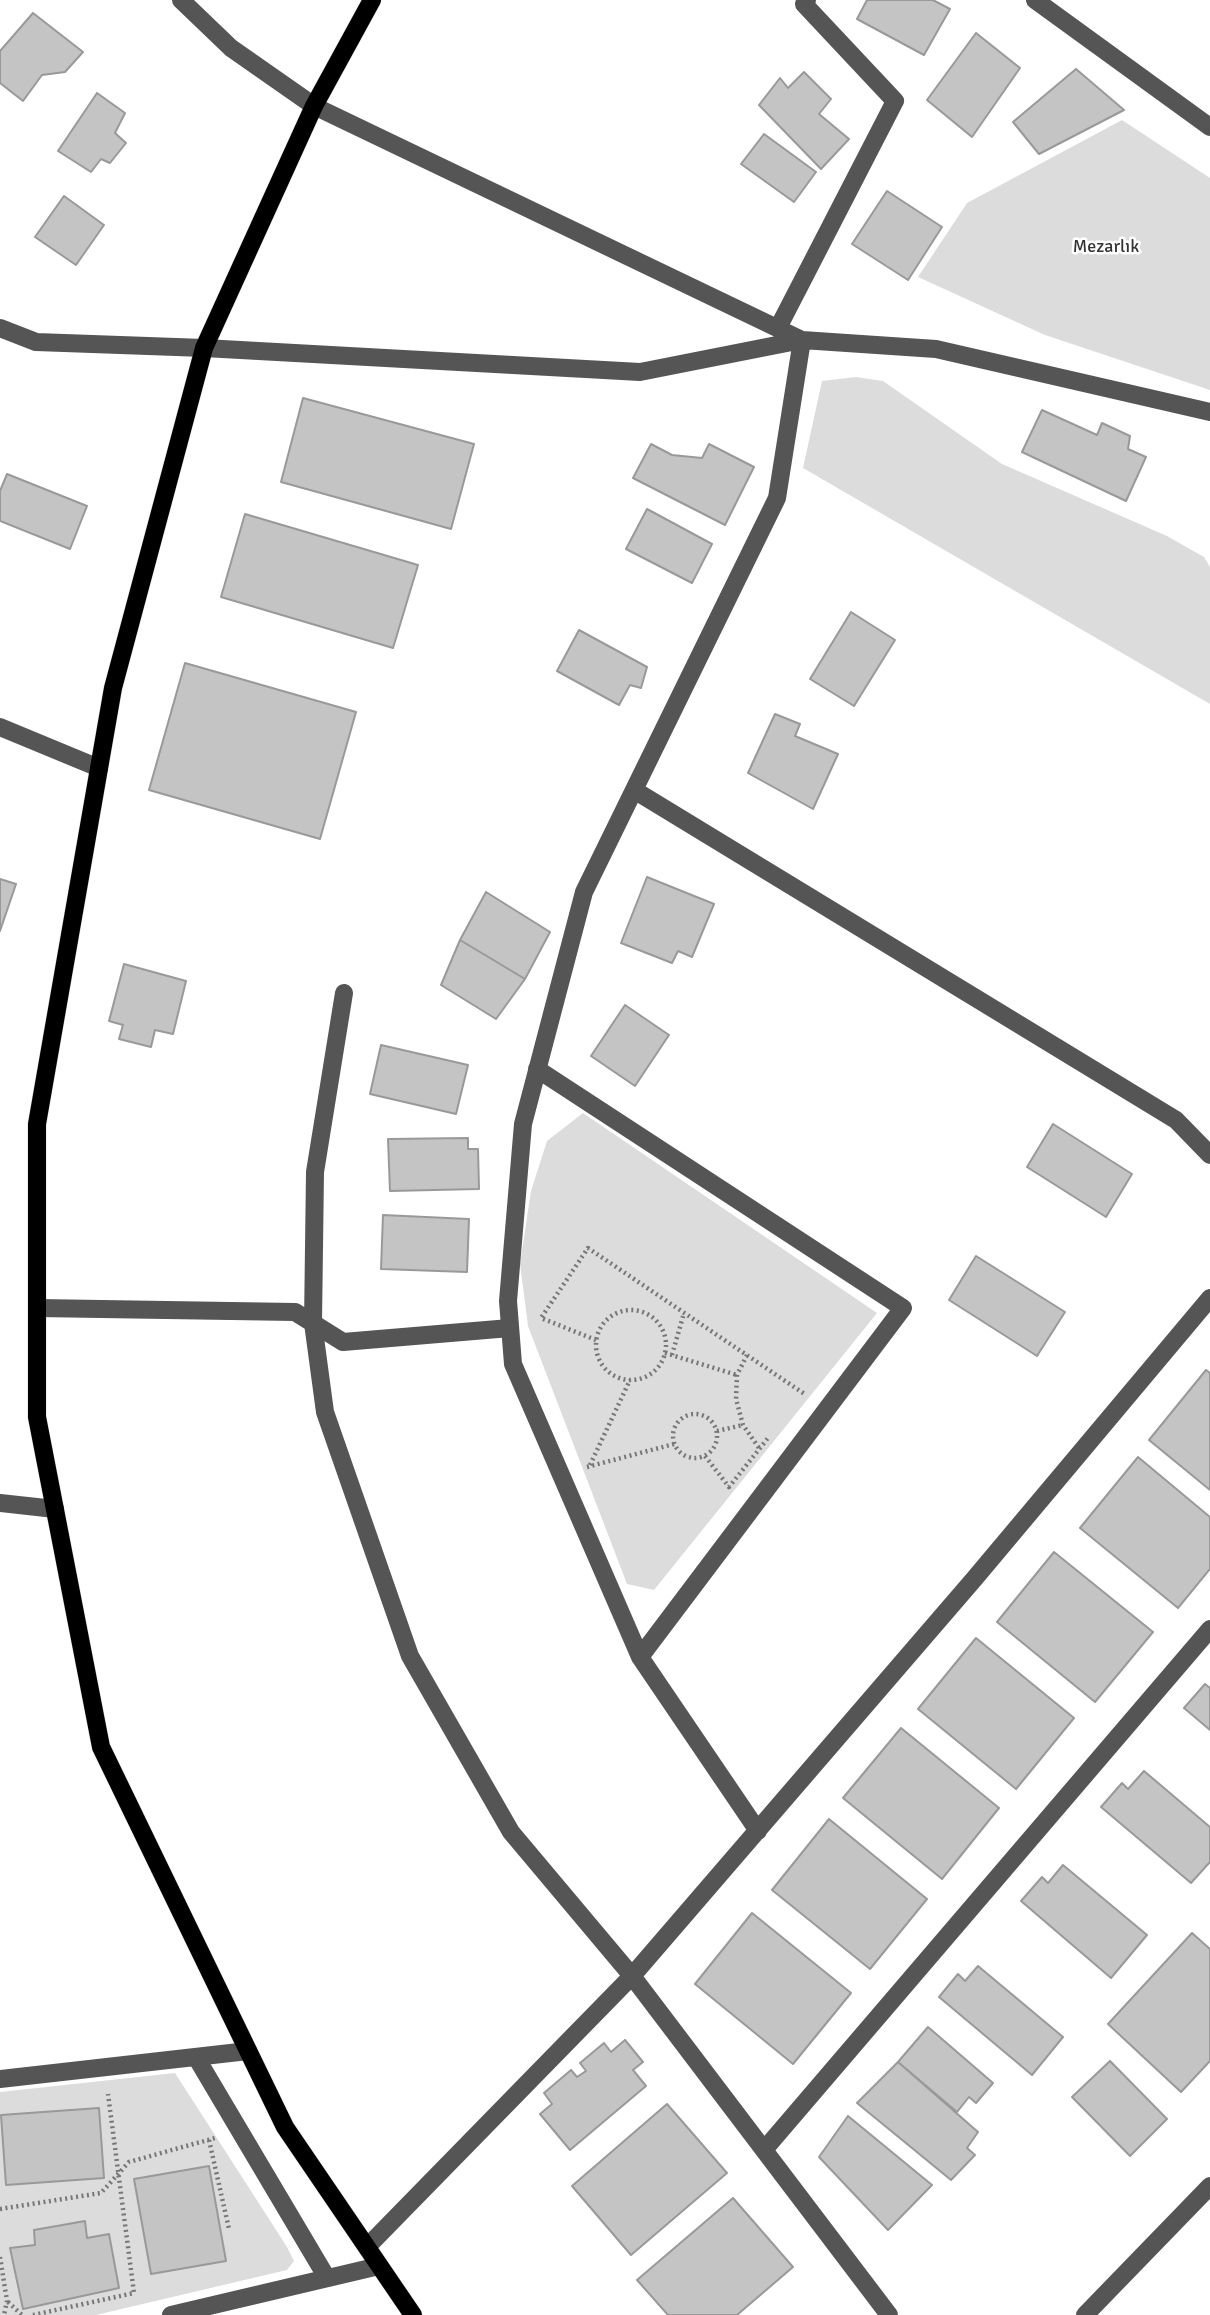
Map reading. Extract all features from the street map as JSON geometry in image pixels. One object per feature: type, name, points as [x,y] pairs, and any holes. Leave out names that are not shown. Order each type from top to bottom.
[{"type":"main road","points":[[372,0],[314,106],[204,348],[113,688],[37,1124],[37,1417],[101,1747],[285,2127],[413,2315]]},
{"type":"street","points":[[181,0],[230,48],[314,106],[802,340]]},
{"type":"street","points":[[778,328],[895,101],[804,4],[807,0]]},
{"type":"street","points":[[1035,0],[1210,127]]},
{"type":"street","points":[[0,328],[36,342],[204,348],[640,372],[802,340],[936,349],[1210,412]]},
{"type":"street","points":[[758,1831],[640,1657],[513,1364],[508,1301],[523,1124],[584,892],[777,498],[802,340]]},
{"type":"street","points":[[0,727],[99,768]]},
{"type":"street","points":[[634,790],[1175,1120],[1210,1155]]},
{"type":"street","points":[[344,993],[315,1172],[313,1323],[325,1412],[410,1656],[511,1832],[632,1976],[890,2315]]},
{"type":"street","points":[[537,1069],[904,1308],[640,1657]]},
{"type":"street","points":[[367,2247],[632,1976],[975,1578],[1210,1298]]},
{"type":"street","points":[[37,1308],[295,1312],[343,1342],[510,1328]]},
{"type":"street","points":[[0,1503],[55,1509]]},
{"type":"street","points":[[764,2150],[1210,1629]]},
{"type":"street","points":[[0,2079],[248,2051]]},
{"type":"street","points":[[195,2057],[327,2278]]},
{"type":"street","points":[[1085,2315],[1210,2186]]},
{"type":"street","points":[[171,2315],[379,2266]]},
{"type":"path","points":[[596,1340],[541,1318],[588,1248],[827,1409]]},
{"type":"path","points":[[639,1311],[658,1322],[667,1343],[665,1353],[660,1365],[652,1373],[642,1379],[630,1380],[609,1372],[601,1363],[596,1340],[600,1329],[616,1313],[639,1311]]},
{"type":"path","points":[[672,1355],[684,1313]]},
{"type":"path","points":[[665,1353],[737,1375]]},
{"type":"path","points":[[747,1355],[737,1375],[736,1399],[743,1425],[760,1448]]},
{"type":"path","points":[[590,1466],[630,1380]]},
{"type":"path","points":[[796,1402],[803,1393]]},
{"type":"path","points":[[689,1415],[703,1415],[714,1424],[717,1431],[715,1445],[705,1456],[691,1458],[674,1444],[677,1422],[689,1415]]},
{"type":"path","points":[[717,1431],[743,1425]]},
{"type":"path","points":[[705,1456],[729,1487],[774,1430]]},
{"type":"path","points":[[560,1474],[674,1444]]},
{"type":"path","points":[[33,2315],[134,2293],[107,2085]]},
{"type":"path","points":[[0,2209],[101,2193],[129,2162],[240,2131]]},
{"type":"path","points":[[209,2140],[229,2230]]},
{"type":"path","points":[[0,2257],[7,2301],[4,2315]]},
{"type":"path","points":[[7,2301],[22,2315]]},
{"type":"green space","name":"Mezarlık","points":[[1122,120],[1210,178],[1210,390],[1045,335],[918,277],[967,203]]},
{"type":"green space","points":[[856,377],[883,381],[1002,464],[1167,536],[1204,557],[1210,567],[1210,704],[803,468],[822,381]]},
{"type":"green space","points":[[583,1113],[877,1313],[654,1590],[627,1584],[528,1326],[520,1264],[531,1191],[547,1141]]},
{"type":"green space","points":[[175,2073],[294,2261],[287,2270],[96,2315],[0,2315],[0,2092]]},
{"type":"building","points":[[867,0],[933,0],[950,9],[924,55],[857,19]]},
{"type":"building","points":[[33,13],[83,52],[65,72],[42,75],[23,101],[0,83],[0,51]]},
{"type":"building","points":[[976,33],[1020,68],[972,137],[927,100]]},
{"type":"building","points":[[1076,69],[1124,110],[1039,154],[1013,122]]},
{"type":"building","points":[[804,72],[831,99],[819,114],[849,139],[821,169],[759,105],[780,78],[788,88]]},
{"type":"building","points":[[97,93],[125,113],[115,133],[126,143],[110,163],[101,159],[91,172],[58,151]]},
{"type":"building","points":[[764,134],[816,172],[794,202],[741,164]]},
{"type":"building","points":[[887,191],[942,227],[908,280],[852,244]]},
{"type":"building","points":[[64,196],[104,225],[76,265],[35,237]]},
{"type":"building","points":[[303,398],[474,444],[451,529],[281,482]]},
{"type":"building","points":[[1042,410],[1097,435],[1102,423],[1130,436],[1128,449],[1146,457],[1126,501],[1022,452]]},
{"type":"building","points":[[651,444],[672,455],[702,458],[709,444],[754,467],[725,525],[633,478]]},
{"type":"building","points":[[7,474],[87,506],[70,549],[0,521],[0,491]]},
{"type":"building","points":[[647,509],[712,544],[692,583],[626,549]]},
{"type":"building","points":[[245,514],[418,565],[393,648],[221,597]]},
{"type":"building","points":[[851,612],[895,640],[854,706],[810,679]]},
{"type":"building","points":[[579,630],[647,667],[641,688],[630,685],[619,705],[557,671]]},
{"type":"building","points":[[185,663],[356,712],[320,839],[149,790]]},
{"type":"building","points":[[775,714],[800,724],[795,736],[838,754],[813,809],[748,773]]},
{"type":"building","points":[[647,877],[714,904],[692,957],[678,951],[672,963],[621,943]]},
{"type":"building","points":[[0,879],[16,884],[0,931]]},
{"type":"building","points":[[486,892],[550,932],[525,979],[460,940]]},
{"type":"building","points":[[460,940],[525,979],[496,1019],[441,985]]},
{"type":"building","points":[[124,964],[186,981],[173,1034],[155,1030],[151,1047],[119,1039],[123,1025],[109,1021]]},
{"type":"building","points":[[625,1005],[669,1035],[635,1086],[591,1056]]},
{"type":"building","points":[[381,1045],[468,1065],[456,1114],[370,1094]]},
{"type":"building","points":[[1053,1124],[1132,1174],[1106,1217],[1027,1167]]},
{"type":"building","points":[[468,1138],[468,1149],[478,1149],[479,1189],[390,1191],[388,1139]]},
{"type":"building","points":[[383,1215],[469,1219],[467,1272],[381,1269]]},
{"type":"building","points":[[976,1256],[1065,1312],[1037,1356],[949,1300]]},
{"type":"building","points":[[1206,1370],[1210,1373],[1210,1490],[1149,1440]]},
{"type":"building","points":[[1138,1457],[1210,1517],[1210,1569],[1178,1608],[1080,1528]]},
{"type":"building","points":[[1054,1552],[1153,1632],[1095,1702],[997,1622]]},
{"type":"building","points":[[976,1638],[1074,1718],[1016,1789],[918,1709]]},
{"type":"building","points":[[1205,1684],[1210,1688],[1210,1730],[1184,1708]]},
{"type":"building","points":[[901,1728],[999,1808],[942,1879],[843,1798]]},
{"type":"building","points":[[1144,1771],[1210,1827],[1210,1862],[1191,1883],[1101,1807],[1122,1783],[1128,1789]]},
{"type":"building","points":[[829,1819],[927,1899],[870,1969],[772,1890]]},
{"type":"building","points":[[1063,1865],[1147,1935],[1111,1978],[1021,1901],[1042,1877],[1048,1883]]},
{"type":"building","points":[[752,1913],[851,1993],[793,2064],[695,1984]]},
{"type":"building","points":[[1192,1933],[1210,1949],[1210,2061],[1181,2092],[1108,2024]]},
{"type":"building","points":[[978,1966],[1063,2037],[1032,2075],[939,1997],[958,1974],[965,1981]]},
{"type":"building","points":[[928,2027],[993,2083],[976,2103],[969,2097],[957,2112],[898,2062]]},
{"type":"building","points":[[625,2040],[643,2062],[633,2070],[646,2086],[570,2150],[540,2114],[552,2104],[544,2093],[571,2070],[577,2077],[586,2071],[580,2063],[604,2043],[611,2052]]},
{"type":"building","points":[[1110,2061],[1167,2119],[1130,2156],[1072,2097]]},
{"type":"building","points":[[898,2062],[978,2132],[967,2148],[975,2155],[951,2180],[857,2103]]},
{"type":"building","points":[[667,2104],[727,2173],[631,2255],[572,2186]]},
{"type":"building","points":[[99,2108],[104,2178],[6,2185],[1,2115]]},
{"type":"building","points":[[848,2116],[932,2185],[888,2230],[819,2157]]},
{"type":"building","points":[[209,2166],[226,2261],[151,2274],[134,2179]]},
{"type":"building","points":[[733,2198],[793,2267],[737,2315],[668,2315],[637,2280]]},
{"type":"building","points":[[85,2221],[87,2238],[109,2234],[119,2288],[23,2309],[10,2248],[35,2245],[34,2230]]}]
